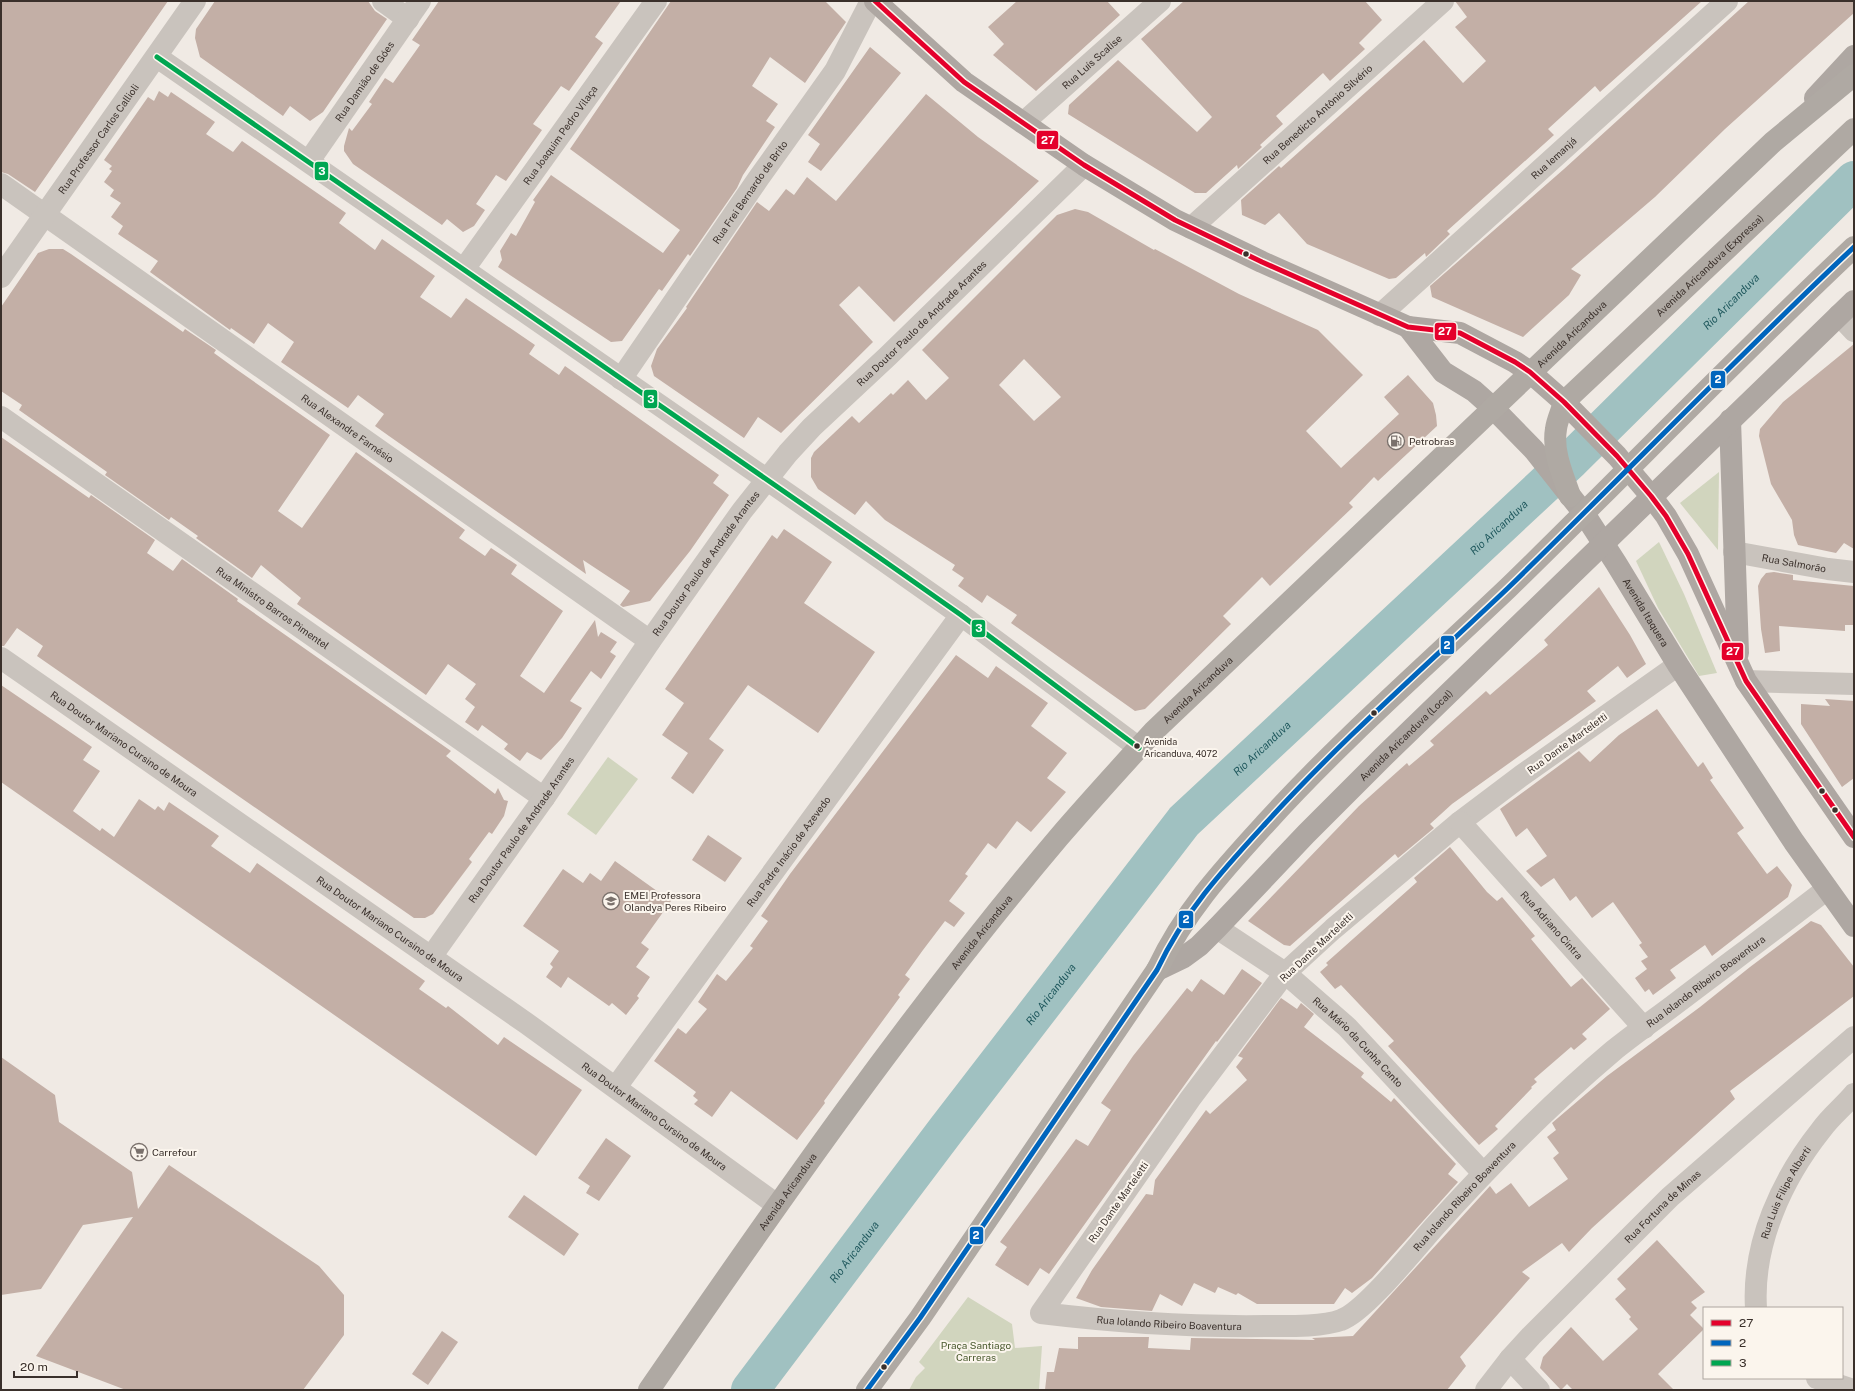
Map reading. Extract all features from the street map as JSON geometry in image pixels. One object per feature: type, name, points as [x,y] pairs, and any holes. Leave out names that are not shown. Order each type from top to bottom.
[{"type":"highway","name":"Avenida Aricanduva","points":[[649,1390],[777,1205],[924,1005],[1061,835],[1154,731],[1773,142],[1854,75]]},
{"type":"highway","name":"Avenida Aricanduva (Expressa)","points":[[1564,402],[1854,129]]},
{"type":"highway","points":[[867,1390],[920,1318],[1157,970],[1184,919],[1220,873],[1316,769],[1505,590],[1571,496],[1622,462],[1854,247]]},
{"type":"highway","points":[[1564,402],[1556,428],[1555,443],[1558,458],[1571,496]]},
{"type":"main road","name":"Avenida Itaquera","points":[[875,1],[964,82],[1084,165],[1175,220],[1408,327],[1460,333],[1516,362],[1530,372],[1564,402],[1622,462],[1652,496],[1666,516],[1688,554],[1742,673],[1854,837]]},
{"type":"main road","name":"Avenida Aricanduva","points":[[1773,142],[1854,56]]},
{"type":"main road","points":[[1652,496],[1854,300]]},
{"type":"main road","name":"Avenida Itaquera","points":[[1408,327],[1444,372],[1474,391],[1493,408],[1534,450],[1571,496],[1604,544],[1678,665],[1794,842],[1854,926]]},
{"type":"main road","points":[[1730,420],[1734,552],[1742,673]]},
{"type":"main road","name":"Avenida Aricanduva (Local)","points":[[1157,970],[1184,957],[1199,946],[1378,761],[1652,496]]},
{"type":"street","name":"Rua Professor Carlos Callioli","points":[[1,277],[195,1]]},
{"type":"street","points":[[383,1],[408,19]]},
{"type":"street","name":"Rua Damião de Góes","points":[[309,161],[420,1]]},
{"type":"street","name":"Rua Joaquim Pedro Vilaça","points":[[464,269],[656,1]]},
{"type":"street","name":"Rua Frei Bernardo de Brito","points":[[621,378],[758,179],[835,71],[871,1]]},
{"type":"street","name":"Rua Luís Scalise","points":[[1023,123],[1160,1]]},
{"type":"street","name":"Rua Benedicto Antônio Silvério","points":[[1191,228],[1443,1]]},
{"type":"street","name":"Rua Iemanjá","points":[[1380,315],[1727,1]]},
{"type":"street","points":[[157,57],[309,161],[961,615],[1139,748]]},
{"type":"street","name":"Rua Doutor Paulo de Andrade Arantes","points":[[431,957],[544,798],[650,641],[742,511],[767,479],[812,427],[888,356],[1084,165]]},
{"type":"street","name":"Rua Alexandre Farnésio","points":[[1,184],[650,641]]},
{"type":"street","points":[[1838,315],[1854,331]]},
{"type":"street","name":"Rua Ministro Barros Pimentel","points":[[1,417],[544,798]]},
{"type":"street","name":"Rua Salmorão","points":[[1734,552],[1828,569],[1854,572]]},
{"type":"street","name":"Rua Padre Inácio de Azevedo","points":[[616,1087],[961,615]]},
{"type":"street","name":"Rua Doutor Mariano Cursino de Moura","points":[[1,658],[616,1087],[777,1205]]},
{"type":"street","name":"Rua Dante Marteletti","points":[[1040,1313],[1190,1099],[1285,973],[1333,929],[1460,822],[1527,772],[1678,665]]},
{"type":"street","points":[[1742,673],[1854,684]]},
{"type":"street","name":"Rua Adriano Cintra","points":[[1460,822],[1644,1028]]},
{"type":"street","name":"Rua Iolando Ribeiro Boaventura","points":[[1040,1313],[1143,1323],[1232,1326],[1292,1325],[1341,1320],[1363,1306],[1483,1173],[1537,1118],[1614,1051],[1827,889]]},
{"type":"street","name":"Rua Mário da Cunha Canto","points":[[1217,928],[1285,973],[1347,1027],[1483,1173]]},
{"type":"street","name":"Rua Fortuna de Minas","points":[[1486,1390],[1510,1359],[1548,1319],[1670,1197],[1854,1037]]},
{"type":"street","name":"Rua Luis Filipe Alberti","points":[[1756,1307],[1755,1294],[1757,1278],[1767,1226],[1780,1197],[1802,1156],[1821,1129],[1854,1094]]},
{"type":"street","points":[[1510,1359],[1539,1390]]},
{"type":"street","points":[[1821,1379],[1853,1390]]},
{"type":"green space","points":[[1719,472],[1718,550],[1680,503]]},
{"type":"green space","points":[[1659,542],[1684,594],[1717,673],[1699,676],[1658,608],[1636,561]]},
{"type":"green space","points":[[608,757],[638,779],[596,835],[567,814]]},
{"type":"green space","name":"Praça Santiago Carreras","points":[[968,1297],[1012,1324],[1015,1348],[1042,1346],[1039,1390],[909,1390],[916,1377],[925,1368],[919,1362]]},
{"type":"building","points":[[1,1],[168,1],[35,192],[8,174],[1,172]]},
{"type":"building","points":[[215,1],[368,1],[375,11],[387,19],[323,112],[310,121],[290,106],[283,116],[200,57],[195,38],[196,29]]},
{"type":"building","points":[[439,1],[621,1],[595,37],[603,43],[569,91],[561,86],[533,124],[542,130],[506,181],[496,175],[476,204],[485,210],[474,226],[463,232],[447,219],[442,225],[353,164],[344,151],[349,128],[352,131],[372,104],[369,102],[385,78],[393,83],[420,45],[412,40]]},
{"type":"building","points":[[671,1],[825,1],[846,22],[805,83],[770,57],[752,86],[778,104],[766,121],[775,127],[743,175],[737,188],[690,256],[688,254],[662,291],[659,289],[622,341],[611,342],[498,267],[502,260],[500,251],[511,233],[516,236],[535,202],[533,200],[551,175],[663,253],[680,230],[570,149]]},
{"type":"building","points":[[1017,1],[1107,1],[1120,15],[1036,91],[993,55],[1004,44],[988,27]]},
{"type":"building","points":[[1184,1],[1365,1],[1382,20],[1359,43],[1365,49],[1330,81],[1323,73],[1276,116],[1283,124],[1260,145],[1262,147],[1238,169],[1237,165],[1206,193],[1195,193],[1068,114],[1069,105],[1118,60],[1197,132],[1212,117],[1141,39]]},
{"type":"building","points":[[1455,1],[1702,1],[1600,92],[1595,86],[1548,129],[1554,135],[1447,231],[1450,234],[1426,257],[1425,253],[1396,278],[1389,279],[1307,244],[1279,213],[1265,225],[1242,215],[1241,200],[1279,166],[1281,168],[1424,40],[1463,83],[1486,61],[1455,27],[1467,17]]},
{"type":"building","points":[[1749,1],[1854,1],[1854,13],[1725,129],[1655,197],[1571,269],[1581,275],[1569,295],[1523,337],[1432,297],[1430,286],[1564,169]]},
{"type":"building","points":[[870,47],[901,73],[821,171],[808,162],[820,144],[808,135]]},
{"type":"building","points":[[159,91],[168,97],[171,92],[215,122],[206,134],[233,152],[242,141],[346,213],[339,223],[375,250],[382,239],[435,276],[420,297],[451,318],[466,298],[535,345],[529,354],[559,375],[565,366],[719,475],[713,483],[729,495],[690,551],[650,601],[623,607],[620,605],[630,591],[583,560],[586,574],[375,426],[384,414],[358,395],[348,408],[281,362],[294,342],[268,323],[254,344],[231,328],[230,330],[150,272],[158,261],[118,234],[123,226],[111,217],[121,203],[110,196],[114,190],[104,182],[112,171],[109,169],[112,166],[104,160],[148,97],[154,101]]},
{"type":"building","points":[[926,94],[978,137],[1039,181],[894,322],[859,286],[839,305],[873,342],[781,433],[758,417],[744,438],[654,376],[651,366],[657,349],[687,308],[686,307],[757,202],[769,211],[786,189],[794,195],[807,177],[836,201]]},
{"type":"building","points":[[1075,209],[1088,212],[1154,250],[1155,249],[1239,294],[1318,330],[1363,375],[1306,431],[1341,468],[1399,414],[1384,397],[1408,375],[1433,403],[1436,415],[1437,426],[1378,481],[1374,477],[1349,503],[1353,507],[1270,586],[1262,577],[1223,616],[1231,624],[1145,709],[1135,711],[1011,623],[1017,615],[987,595],[982,603],[958,586],[964,578],[952,570],[955,565],[885,520],[866,501],[855,515],[818,489],[811,477],[811,458],[814,452],[852,416],[859,423],[891,393],[893,395],[908,380],[926,400],[949,378],[922,350],[1057,215]],"holes":[[[1024,359],[1061,397],[1034,421],[999,385]]]},
{"type":"building","points":[[49,249],[63,249],[183,332],[185,329],[216,350],[214,353],[330,435],[278,511],[302,528],[356,452],[465,530],[459,538],[485,556],[491,548],[517,565],[511,574],[563,611],[520,676],[544,693],[595,620],[598,637],[601,632],[617,642],[610,652],[616,656],[601,679],[591,671],[570,701],[582,708],[562,738],[541,760],[527,752],[520,761],[504,749],[508,744],[482,725],[478,731],[465,722],[475,707],[465,699],[476,684],[448,664],[426,695],[297,604],[301,598],[261,565],[252,578],[196,538],[198,536],[171,517],[169,520],[105,475],[107,472],[19,410],[22,405],[1,391],[1,307],[38,253]]},
{"type":"building","points":[[1854,344],[1854,549],[1844,543],[1836,553],[1798,545],[1794,535],[1792,520],[1771,484],[1759,436],[1760,429],[1783,402]]},
{"type":"building","points":[[1,437],[89,498],[91,495],[155,540],[147,553],[173,571],[182,559],[238,599],[237,601],[451,751],[446,756],[495,794],[498,788],[504,800],[508,801],[504,816],[492,834],[489,832],[469,859],[472,862],[433,914],[425,918],[414,918],[37,656],[43,646],[17,628],[4,646],[1,646]]},
{"type":"building","points":[[784,529],[832,562],[804,603],[875,652],[818,733],[748,685],[709,739],[724,750],[693,794],[671,778],[688,753],[662,735],[684,703],[665,689],[772,535],[777,539]]},
{"type":"building","points":[[1774,572],[1793,575],[1793,580],[1854,586],[1854,625],[1845,625],[1845,631],[1779,626],[1780,651],[1765,653],[1761,629],[1758,586],[1766,573]]},
{"type":"building","points":[[1599,587],[1630,635],[1646,664],[1627,678],[1618,666],[1587,691],[1596,701],[1452,804],[1430,824],[1434,828],[1398,858],[1395,854],[1290,946],[1284,945],[1248,921],[1359,806],[1407,763],[1409,766],[1434,745],[1430,741],[1486,691],[1490,695],[1548,645],[1544,640]]},
{"type":"building","points":[[956,655],[988,678],[996,666],[1048,703],[1031,726],[1067,753],[1047,778],[1066,792],[1031,832],[1017,821],[996,849],[988,843],[965,874],[968,876],[949,901],[965,913],[954,927],[945,921],[923,950],[905,975],[910,979],[898,995],[900,997],[797,1140],[731,1091],[712,1117],[694,1104],[698,1100],[693,1096],[696,1092],[654,1061],[678,1028],[686,1034],[707,1009],[698,1002],[717,974],[726,981],[753,948],[750,946],[768,921],[761,916],[790,874]]},
{"type":"building","points":[[1,685],[92,747],[83,760],[100,771],[73,811],[100,831],[102,828],[114,837],[139,799],[155,810],[158,806],[164,811],[169,802],[219,836],[211,846],[250,873],[257,863],[425,981],[419,989],[446,1008],[448,1006],[498,1045],[504,1037],[582,1090],[536,1156],[1,782]]},
{"type":"building","points":[[1825,699],[1854,701],[1854,778],[1842,787],[1801,724],[1801,704],[1830,706]]},
{"type":"building","points":[[1657,709],[1698,767],[1703,762],[1713,778],[1710,780],[1744,828],[1737,833],[1767,874],[1777,866],[1792,885],[1788,897],[1712,956],[1705,945],[1670,970],[1676,978],[1653,995],[1649,989],[1645,992],[1635,978],[1647,969],[1641,961],[1648,957],[1639,945],[1642,943],[1613,902],[1592,918],[1576,896],[1570,901],[1554,878],[1541,887],[1526,871],[1547,856],[1527,828],[1516,837],[1500,809],[1579,751],[1590,762],[1619,735]]},
{"type":"building","points":[[708,835],[742,858],[725,882],[692,860]]},
{"type":"building","points":[[1450,847],[1487,892],[1497,901],[1502,897],[1535,936],[1531,939],[1571,987],[1582,978],[1610,1009],[1582,1034],[1587,1039],[1574,1050],[1571,1047],[1534,1079],[1537,1082],[1495,1126],[1498,1129],[1479,1145],[1388,1046],[1394,1041],[1341,985],[1335,989],[1320,972],[1328,965],[1326,963],[1417,882],[1414,878]]},
{"type":"building","points":[[615,861],[671,901],[641,943],[649,949],[636,967],[650,977],[637,996],[639,998],[626,1015],[612,1003],[609,1006],[568,977],[561,988],[546,977],[553,967],[550,964],[559,951],[523,926],[563,869],[583,883],[590,873],[601,881]]},
{"type":"building","points":[[1811,921],[1821,925],[1854,967],[1854,996],[1730,1091],[1735,1099],[1592,1228],[1569,1252],[1562,1243],[1522,1272],[1530,1278],[1460,1357],[1466,1366],[1447,1390],[1045,1390],[1047,1372],[1054,1372],[1059,1348],[1078,1349],[1078,1337],[1149,1337],[1148,1348],[1190,1350],[1191,1338],[1315,1340],[1312,1338],[1353,1336],[1490,1186],[1496,1194],[1511,1183],[1529,1207],[1568,1179],[1553,1158],[1559,1153],[1547,1137],[1556,1130],[1552,1123],[1607,1076],[1700,1007]]},
{"type":"building","points":[[1242,969],[1262,983],[1217,1042],[1216,1041],[1049,1274],[1040,1268],[1028,1286],[995,1265],[1007,1247],[1000,1242],[1076,1139],[1088,1146],[1111,1110],[1101,1103],[1133,1056],[1187,988],[1192,992],[1201,979],[1224,995]]},
{"type":"building","points":[[1281,998],[1297,1009],[1301,1003],[1314,1014],[1304,1027],[1364,1073],[1361,1077],[1391,1102],[1394,1098],[1456,1164],[1448,1174],[1458,1182],[1372,1278],[1352,1293],[1345,1288],[1334,1304],[1257,1304],[1238,1293],[1236,1295],[1218,1287],[1215,1293],[1194,1283],[1182,1306],[1160,1294],[1152,1311],[1101,1307],[1076,1298],[1092,1270],[1146,1194],[1153,1195],[1155,1180],[1206,1110],[1210,1114],[1247,1080],[1236,1067],[1243,1058],[1238,1056]]},
{"type":"building","points":[[1,1057],[55,1095],[59,1122],[132,1172],[138,1209],[169,1165],[319,1266],[344,1295],[344,1335],[303,1390],[126,1390],[36,1356],[133,1217],[83,1225],[41,1289],[1,1295]]},
{"type":"building","points":[[606,1138],[631,1156],[599,1201],[586,1193],[590,1186],[578,1178]]},
{"type":"building","points":[[524,1195],[579,1234],[564,1256],[508,1217]]},
{"type":"building","points":[[1657,1240],[1705,1292],[1691,1302],[1697,1308],[1690,1315],[1703,1328],[1703,1330],[1658,1374],[1674,1390],[1573,1390],[1567,1384],[1561,1390],[1540,1368],[1543,1357],[1571,1327],[1603,1361],[1638,1329],[1629,1319],[1631,1317],[1615,1299],[1626,1289],[1617,1279]]},
{"type":"building","points":[[442,1331],[458,1342],[428,1385],[412,1374]]},
{"type":"waterway","name":"Rio Aricanduva","points":[[750,1390],[946,1130],[1184,821],[1571,460],[1854,180]]},
{"type":"transit line","name":"27","points":[[875,1],[964,82],[1084,165],[1175,220],[1262,262],[1408,327],[1460,333],[1515,362],[1530,372],[1564,402],[1617,456],[1666,516],[1688,554],[1746,681],[1854,837]]},
{"type":"transit line","name":"3","points":[[157,57],[880,558],[961,615],[1139,748]]},
{"type":"transit line","name":"2","points":[[867,1390],[920,1318],[1157,970],[1192,910],[1219,875],[1294,793],[1354,733],[1508,588],[1766,331],[1854,247]]},
{"type":"place","name":"Petrobras","points":[[1396,441]]},
{"type":"place","name":"Avenida Aricanduva, 4072","points":[[1137,746]]},
{"type":"place","name":"EMEI Professora Olandya Peres Ribeiro","points":[[611,901]]},
{"type":"place","name":"Carrefour","points":[[139,1152]]}]
